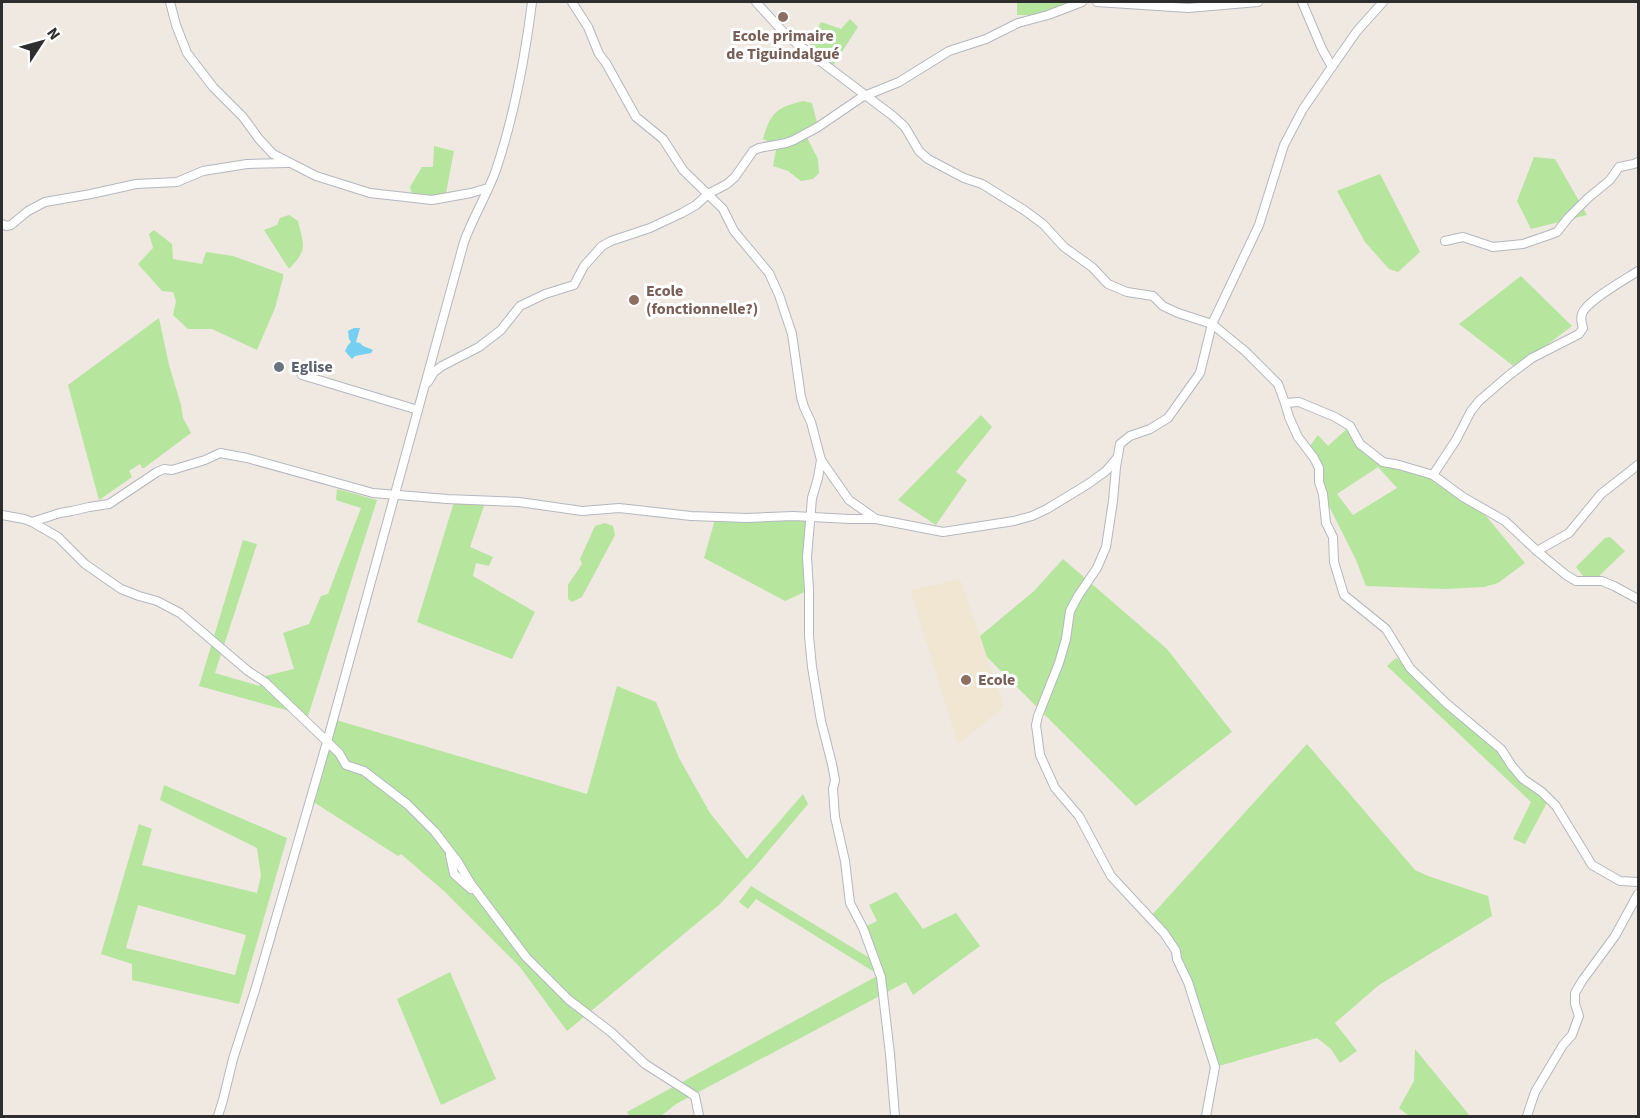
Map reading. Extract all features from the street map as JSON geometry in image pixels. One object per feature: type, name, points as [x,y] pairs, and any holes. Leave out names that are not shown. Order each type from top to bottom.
[{"type":"street","points":[[170,2],[187,53],[213,87],[243,117],[273,154],[316,176],[370,193],[432,200],[471,194],[488,188]]},
{"type":"street","points":[[218,1116],[327,742],[464,242],[470,224],[488,188],[508,129],[532,2]]},
{"type":"street","points":[[572,2],[588,27],[599,54],[636,117],[663,139],[683,170],[723,209],[734,231],[769,273],[792,334],[801,397],[811,422],[821,460],[849,500],[876,519]]},
{"type":"street","points":[[756,2],[787,36],[893,116],[905,127],[919,151],[928,159],[964,178],[982,184],[1024,210],[1043,224],[1064,248],[1092,267],[1108,284],[1127,292],[1153,296],[1163,306],[1212,324],[1245,351],[1278,384],[1298,437],[1319,468],[1319,483],[1323,494],[1326,523],[1333,537],[1334,562],[1344,594],[1386,629],[1410,668],[1446,703],[1500,749],[1523,779],[1542,792],[1556,806],[1592,865],[1620,881],[1638,882]]},
{"type":"street","points":[[424,389],[434,372],[479,347],[501,330],[520,306],[545,294],[574,285],[584,266],[602,246],[650,228],[696,205],[708,194],[735,177],[753,152],[759,148],[794,140],[867,95],[899,82],[949,51],[986,39],[1018,23],[1082,2]]},
{"type":"street","points":[[1097,2],[1188,8],[1258,2]]},
{"type":"street","points":[[1302,2],[1332,67]]},
{"type":"street","points":[[1206,1116],[1215,1068],[1176,951],[1164,933],[1111,876],[1079,816],[1055,788],[1040,755],[1036,725],[1059,663],[1066,639],[1070,611],[1097,568],[1106,547],[1120,444],[1130,436],[1150,429],[1168,418],[1200,373],[1212,324],[1259,225],[1284,145],[1303,109],[1332,67],[1357,31],[1383,2]]},
{"type":"street","points":[[1445,241],[1462,237],[1492,247],[1523,244],[1549,236],[1557,232],[1588,198],[1610,180],[1619,167],[1638,162]]},
{"type":"street","points":[[2,224],[11,225],[35,206],[62,198],[136,184],[177,182],[203,171],[247,164],[289,163]]},
{"type":"street","points":[[1433,475],[1479,401],[1532,358],[1579,334],[1583,328],[1582,312],[1602,295],[1638,271]]},
{"type":"street","points":[[303,375],[418,410]]},
{"type":"street","points":[[1285,403],[1299,402],[1350,426],[1360,444],[1383,462],[1433,475],[1463,497],[1505,521],[1566,576],[1576,581],[1602,581],[1638,600]]},
{"type":"street","points":[[32,522],[60,513],[110,504],[157,471],[172,470],[220,453],[247,458],[373,493],[519,502],[582,511],[619,508],[691,516],[747,518],[811,516],[876,519],[943,532],[1032,516],[1088,484],[1106,471],[1118,457]]},
{"type":"street","points":[[821,460],[812,498],[807,557],[809,636],[813,676],[835,780],[835,817],[845,861],[850,903],[863,928],[881,977],[895,1116]]},
{"type":"street","points":[[1537,551],[1569,532],[1601,494],[1638,465]]},
{"type":"street","points":[[4,514],[32,522],[58,537],[85,564],[121,589],[180,613],[248,671],[265,682],[339,753],[346,765],[364,771],[407,804],[435,832],[526,957],[569,1000],[611,1032],[645,1064],[695,1096],[699,1116]]},
{"type":"street","points":[[1527,1116],[1535,1092],[1563,1045],[1572,1035],[1579,1016],[1575,1005],[1575,993],[1615,936],[1638,894]]},
{"type":"shaded area","name":"Ecole","points":[[960,579],[1004,707],[958,744],[911,590]]},
{"type":"green space","points":[[1017,2],[1082,2],[1048,15],[1017,15]]},
{"type":"green space","points":[[850,19],[858,27],[832,67],[808,49],[821,22],[841,29]]},
{"type":"green space","points":[[803,101],[812,103],[818,127],[805,134],[818,159],[819,173],[813,179],[801,181],[788,171],[773,166],[777,145],[763,139],[776,113],[786,106]]},
{"type":"green space","points":[[434,146],[454,151],[445,198],[414,199],[410,187],[422,167],[433,167]]},
{"type":"green space","points":[[1534,157],[1555,159],[1587,215],[1531,229],[1517,201]]},
{"type":"green space","points":[[1380,174],[1420,252],[1398,272],[1389,269],[1365,242],[1337,191]]},
{"type":"green space","points":[[289,215],[298,221],[303,247],[299,257],[289,269],[264,230],[277,225],[280,218]]},
{"type":"green space","points":[[154,230],[172,244],[173,259],[202,264],[206,252],[233,256],[283,274],[275,308],[257,350],[212,329],[188,329],[173,315],[176,301],[173,292],[162,291],[138,264],[153,248],[149,234]]},
{"type":"green space","points":[[1521,276],[1572,326],[1516,368],[1459,324]]},
{"type":"green space","points":[[159,318],[183,418],[191,433],[144,468],[140,464],[129,471],[132,477],[99,500],[68,385]]},
{"type":"green space","points":[[981,415],[992,427],[956,472],[967,480],[936,525],[898,500]]},
{"type":"green space","points":[[1350,426],[1360,444],[1383,462],[1430,474],[1476,504],[1525,563],[1498,583],[1484,587],[1444,589],[1366,586],[1356,560],[1323,494],[1319,468],[1307,450],[1318,435],[1328,446]],"holes":[[[1378,467],[1397,488],[1353,515],[1337,494]]]},
{"type":"green space","points":[[337,489],[377,500],[308,716],[199,686],[243,540],[257,544],[215,673],[259,686],[265,676],[294,669],[283,633],[309,624],[321,596],[328,594],[361,508],[336,500]]},
{"type":"green space","points":[[455,499],[486,500],[470,547],[493,557],[489,566],[476,563],[473,576],[535,612],[512,659],[417,622]]},
{"type":"green space","points":[[716,516],[811,516],[809,590],[785,601],[704,558]]},
{"type":"green space","points":[[605,523],[613,526],[615,535],[582,597],[572,602],[568,599],[568,585],[582,564],[580,559],[595,526]]},
{"type":"green space","points":[[1610,537],[1625,551],[1597,578],[1584,577],[1576,567],[1605,538]]},
{"type":"green space","points":[[1063,559],[1167,649],[1232,732],[1136,806],[987,657],[980,636],[1034,591]]},
{"type":"green space","points":[[1396,658],[1501,749],[1512,766],[1549,799],[1525,844],[1513,839],[1531,802],[1387,666]]},
{"type":"green space","points":[[617,686],[656,702],[679,758],[710,813],[747,859],[803,794],[808,804],[720,904],[567,1031],[520,967],[444,891],[401,854],[398,856],[312,801],[336,720],[587,794]]},
{"type":"green space","points":[[1307,744],[1415,870],[1488,896],[1492,916],[1379,985],[1335,1023],[1357,1051],[1340,1063],[1331,1049],[1317,1038],[1215,1067],[1177,959],[1150,917]]},
{"type":"green space","points":[[164,785],[287,838],[239,1004],[132,980],[132,964],[101,954],[139,824],[152,829],[142,865],[257,893],[261,876],[257,848],[160,800]],"holes":[[[138,905],[246,935],[235,975],[126,948]]]},
{"type":"green space","points":[[751,886],[873,960],[863,928],[877,921],[869,905],[896,892],[923,929],[956,913],[980,946],[913,995],[906,982],[676,1104],[661,1116],[630,1116],[627,1112],[879,975],[756,899],[748,909],[739,902]]},
{"type":"green space","points":[[450,972],[496,1079],[441,1105],[397,999]]},
{"type":"green space","points":[[1415,1049],[1470,1116],[1409,1116],[1399,1108],[1414,1081]]},
{"type":"water","points":[[360,328],[356,342],[373,350],[371,353],[355,356],[352,359],[345,351],[351,342],[348,331]]},
{"type":"place","name":"Ecole primaire de Tiguindalgué","points":[[783,17]]},
{"type":"place","name":"Ecole (fonctionnelle?)","points":[[634,300]]},
{"type":"place","name":"Eglise","points":[[279,367]]},
{"type":"place","name":"Ecole","points":[[966,680]]}]
